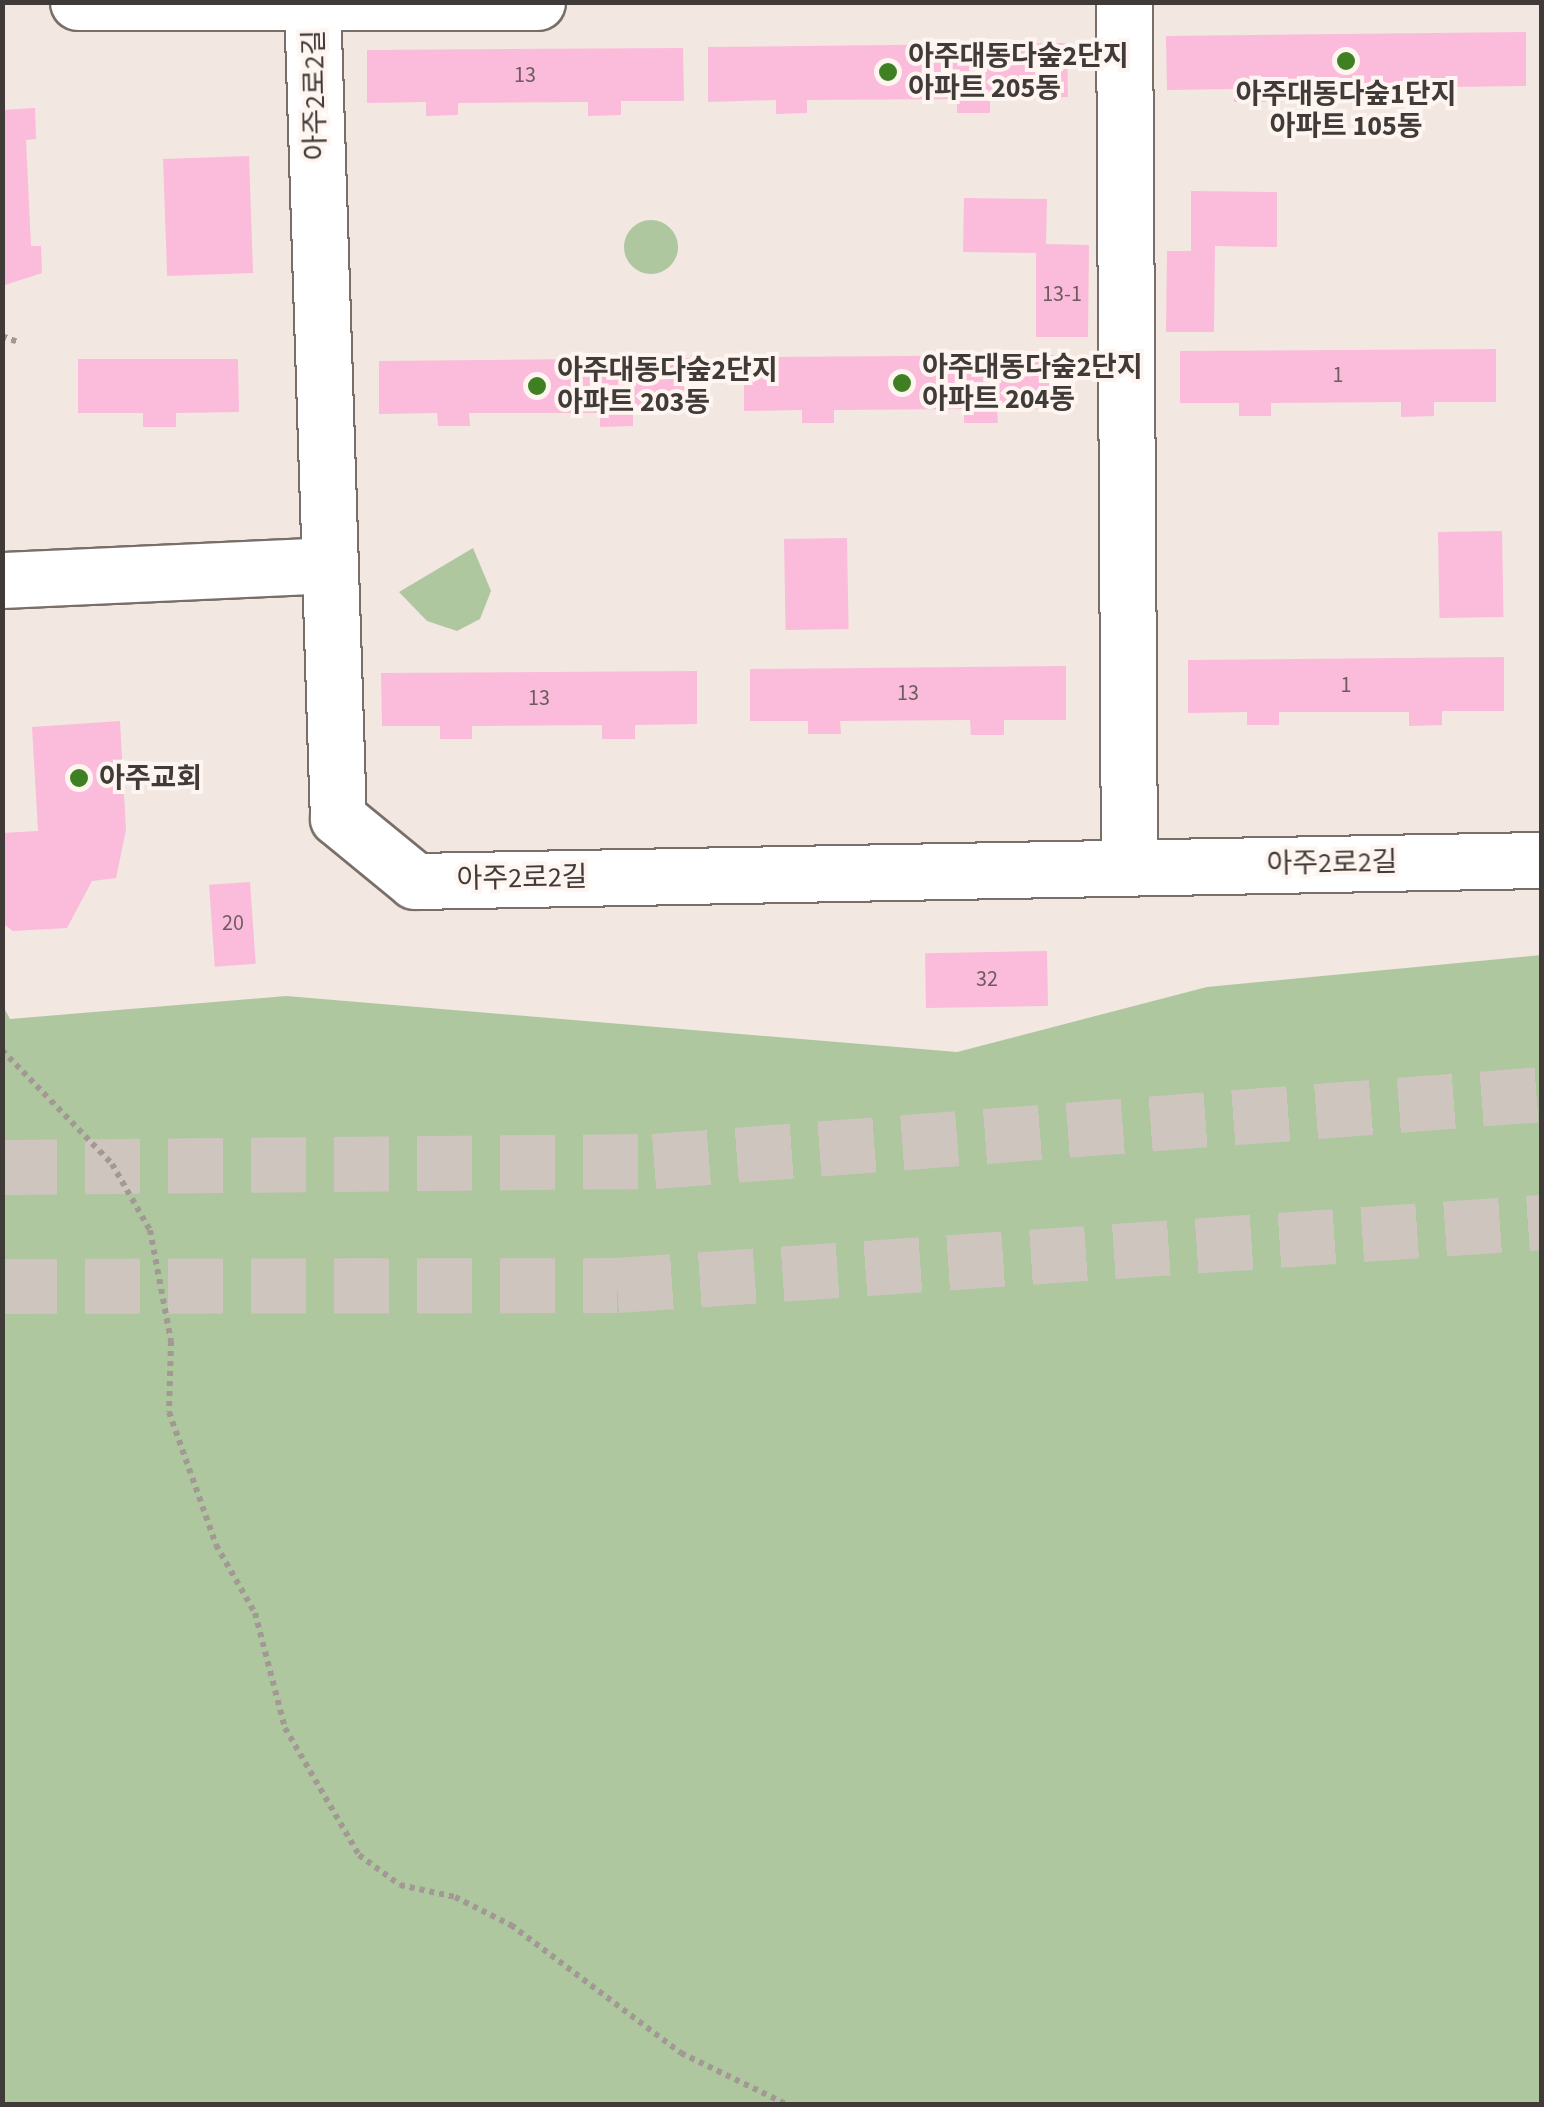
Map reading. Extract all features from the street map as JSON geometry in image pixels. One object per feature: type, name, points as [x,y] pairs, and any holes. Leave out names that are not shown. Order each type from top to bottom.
[{"type":"street","points":[[78,2],[537,2]]},
{"type":"street","points":[[1124,2],[1129,866]]},
{"type":"street","name":"아주2로2길","points":[[312,4],[338,818],[415,881],[1542,860]]},
{"type":"street","points":[[2,580],[327,565]]},
{"type":"path","points":[[2,336],[20,343]]},
{"type":"path","points":[[2,1050],[112,1164],[150,1230],[171,1341],[169,1412],[216,1545],[255,1612],[285,1728],[359,1855],[400,1885],[455,1897],[512,1926],[682,2053],[786,2104]]},
{"type":"green space","points":[[651,220],[670,228],[678,247],[670,266],[651,274],[632,266],[624,247],[632,228]]},
{"type":"green space","points":[[473,548],[491,591],[480,619],[457,631],[427,621],[399,592]]},
{"type":"green space","points":[[1541,955],[1541,2104],[3,2104],[3,1006],[10,1019],[286,996],[957,1052],[1207,987]]},
{"type":"building","name":"아주대동다숲1단지 아파트 105동","points":[[1526,32],[1526,86],[1449,87],[1449,101],[1415,102],[1415,87],[1266,89],[1266,102],[1234,102],[1234,89],[1167,90],[1166,36]]},
{"type":"building","name":"아주대동다숲2단지 아파트 205동","points":[[1067,43],[1068,97],[990,99],[990,113],[957,113],[957,99],[807,100],[807,113],[776,114],[776,100],[708,102],[708,47]]},
{"type":"building","points":[[683,48],[684,101],[621,101],[621,115],[588,116],[588,102],[458,103],[458,115],[426,116],[426,102],[367,103],[367,50]]},
{"type":"building","points":[[35,108],[36,139],[26,140],[31,246],[41,246],[42,273],[2,286],[2,110]]},
{"type":"building","points":[[249,156],[253,273],[167,276],[163,159]]},
{"type":"building","points":[[1191,191],[1277,192],[1277,247],[1215,246],[1214,332],[1166,332],[1167,251],[1191,251]]},
{"type":"building","points":[[964,198],[1047,199],[1046,244],[1089,245],[1088,337],[1036,337],[1036,253],[963,252]]},
{"type":"building","points":[[1496,349],[1496,402],[1434,402],[1434,416],[1401,417],[1401,402],[1271,403],[1271,416],[1239,416],[1239,403],[1180,403],[1180,351]]},
{"type":"building","name":"아주대동다숲2단지 아파트 204동","points":[[1060,355],[1060,408],[997,409],[998,423],[964,423],[964,409],[834,410],[834,423],[802,423],[802,410],[744,411],[744,357]]},
{"type":"building","name":"아주대동다숲2단지 아파트 203동","points":[[695,358],[696,412],[633,412],[633,426],[600,427],[600,413],[469,413],[470,426],[438,426],[437,413],[379,414],[379,361]]},
{"type":"building","points":[[78,359],[238,359],[239,412],[176,413],[176,427],[143,427],[143,413],[78,413]]},
{"type":"building","points":[[1502,531],[1504,617],[1440,618],[1438,532]]},
{"type":"building","points":[[847,538],[849,629],[786,630],[784,539]]},
{"type":"building","points":[[1504,657],[1504,711],[1442,711],[1442,725],[1409,726],[1409,712],[1279,712],[1279,725],[1247,725],[1247,712],[1188,713],[1188,660]]},
{"type":"building","points":[[1066,666],[1066,720],[1004,720],[1004,735],[971,735],[970,720],[840,721],[841,734],[808,734],[808,721],[750,721],[750,669]]},
{"type":"building","points":[[697,671],[697,724],[635,725],[635,739],[602,739],[602,725],[472,726],[472,739],[440,739],[440,726],[382,726],[381,673]]},
{"type":"building","name":"아주교회","points":[[120,721],[126,830],[116,878],[92,881],[67,928],[13,931],[2,923],[2,833],[38,831],[32,727]]},
{"type":"building","points":[[250,882],[256,964],[215,967],[209,885]]},
{"type":"building","points":[[1047,951],[1048,1006],[926,1008],[925,953]]},
{"type":"tunnel","points":[[2,1167],[654,1161],[1542,1094]]},
{"type":"tunnel","points":[[2,1286],[617,1285],[1542,1222]]},
{"type":"place","name":"아주대동다숲1단지 아파트 105동","points":[[1346,61]]},
{"type":"place","name":"아주대동다숲2단지 아파트 205동","points":[[888,72]]},
{"type":"place","name":"아주대동다숲2단지 아파트 204동","points":[[902,383]]},
{"type":"place","name":"아주대동다숲2단지 아파트 203동","points":[[537,386]]},
{"type":"place","name":"아주교회","points":[[79,778]]}]
